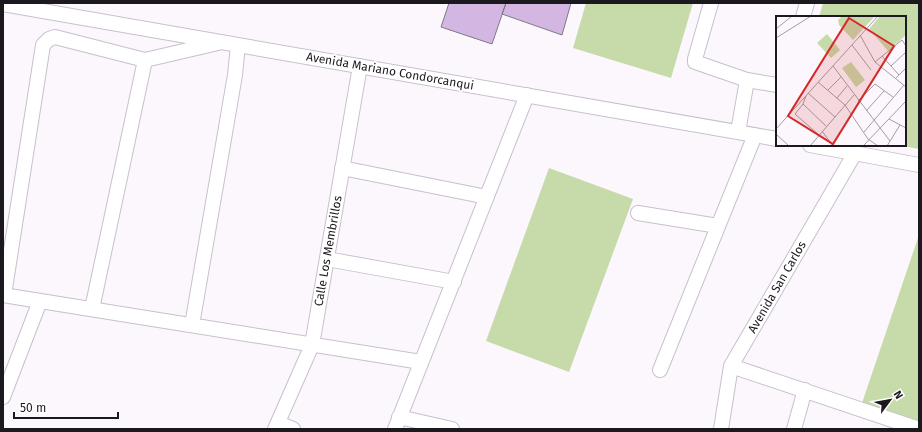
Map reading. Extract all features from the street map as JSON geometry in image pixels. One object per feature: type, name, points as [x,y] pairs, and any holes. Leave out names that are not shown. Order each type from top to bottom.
[{"type":"street","points":[[711,3],[694,59],[695,62],[747,80],[776,85]]},
{"type":"street","points":[[803,16],[807,3]]},
{"type":"street","name":"Avenida Mariano Condorcanqui","points":[[3,4],[776,139]]},
{"type":"street","points":[[224,42],[145,60],[55,38],[49,39],[44,45],[4,295],[421,362]]},
{"type":"street","points":[[192,326],[235,75],[238,44]]},
{"type":"street","points":[[92,309],[145,60]]},
{"type":"street","name":"Calle Los Membrillos","points":[[276,426],[312,345],[360,66]]},
{"type":"street","points":[[738,132],[747,80]]},
{"type":"street","points":[[452,429],[397,423],[527,95]]},
{"type":"street","points":[[660,370],[755,135]]},
{"type":"street","points":[[816,146],[919,165]]},
{"type":"street","name":"Avenida San Carlos","points":[[721,429],[731,366],[855,153]]},
{"type":"street","points":[[342,168],[487,197]]},
{"type":"street","points":[[638,213],[718,226]]},
{"type":"street","points":[[327,259],[454,282]]},
{"type":"street","points":[[3,397],[40,301]]},
{"type":"street","points":[[731,366],[919,429]]},
{"type":"street","points":[[794,429],[805,390]]},
{"type":"street","points":[[276,426],[293,429]]},
{"type":"green space","points":[[586,3],[693,3],[671,78],[573,48]]},
{"type":"green space","points":[[823,3],[919,3],[919,149],[903,146],[906,146],[906,16],[819,16]]},
{"type":"green space","points":[[549,168],[633,199],[569,372],[486,341]]},
{"type":"green space","points":[[919,235],[919,422],[861,406]]},
{"type":"building","points":[[449,3],[506,3],[492,44],[441,27]]},
{"type":"building","points":[[506,3],[571,3],[562,35],[502,14]]}]
